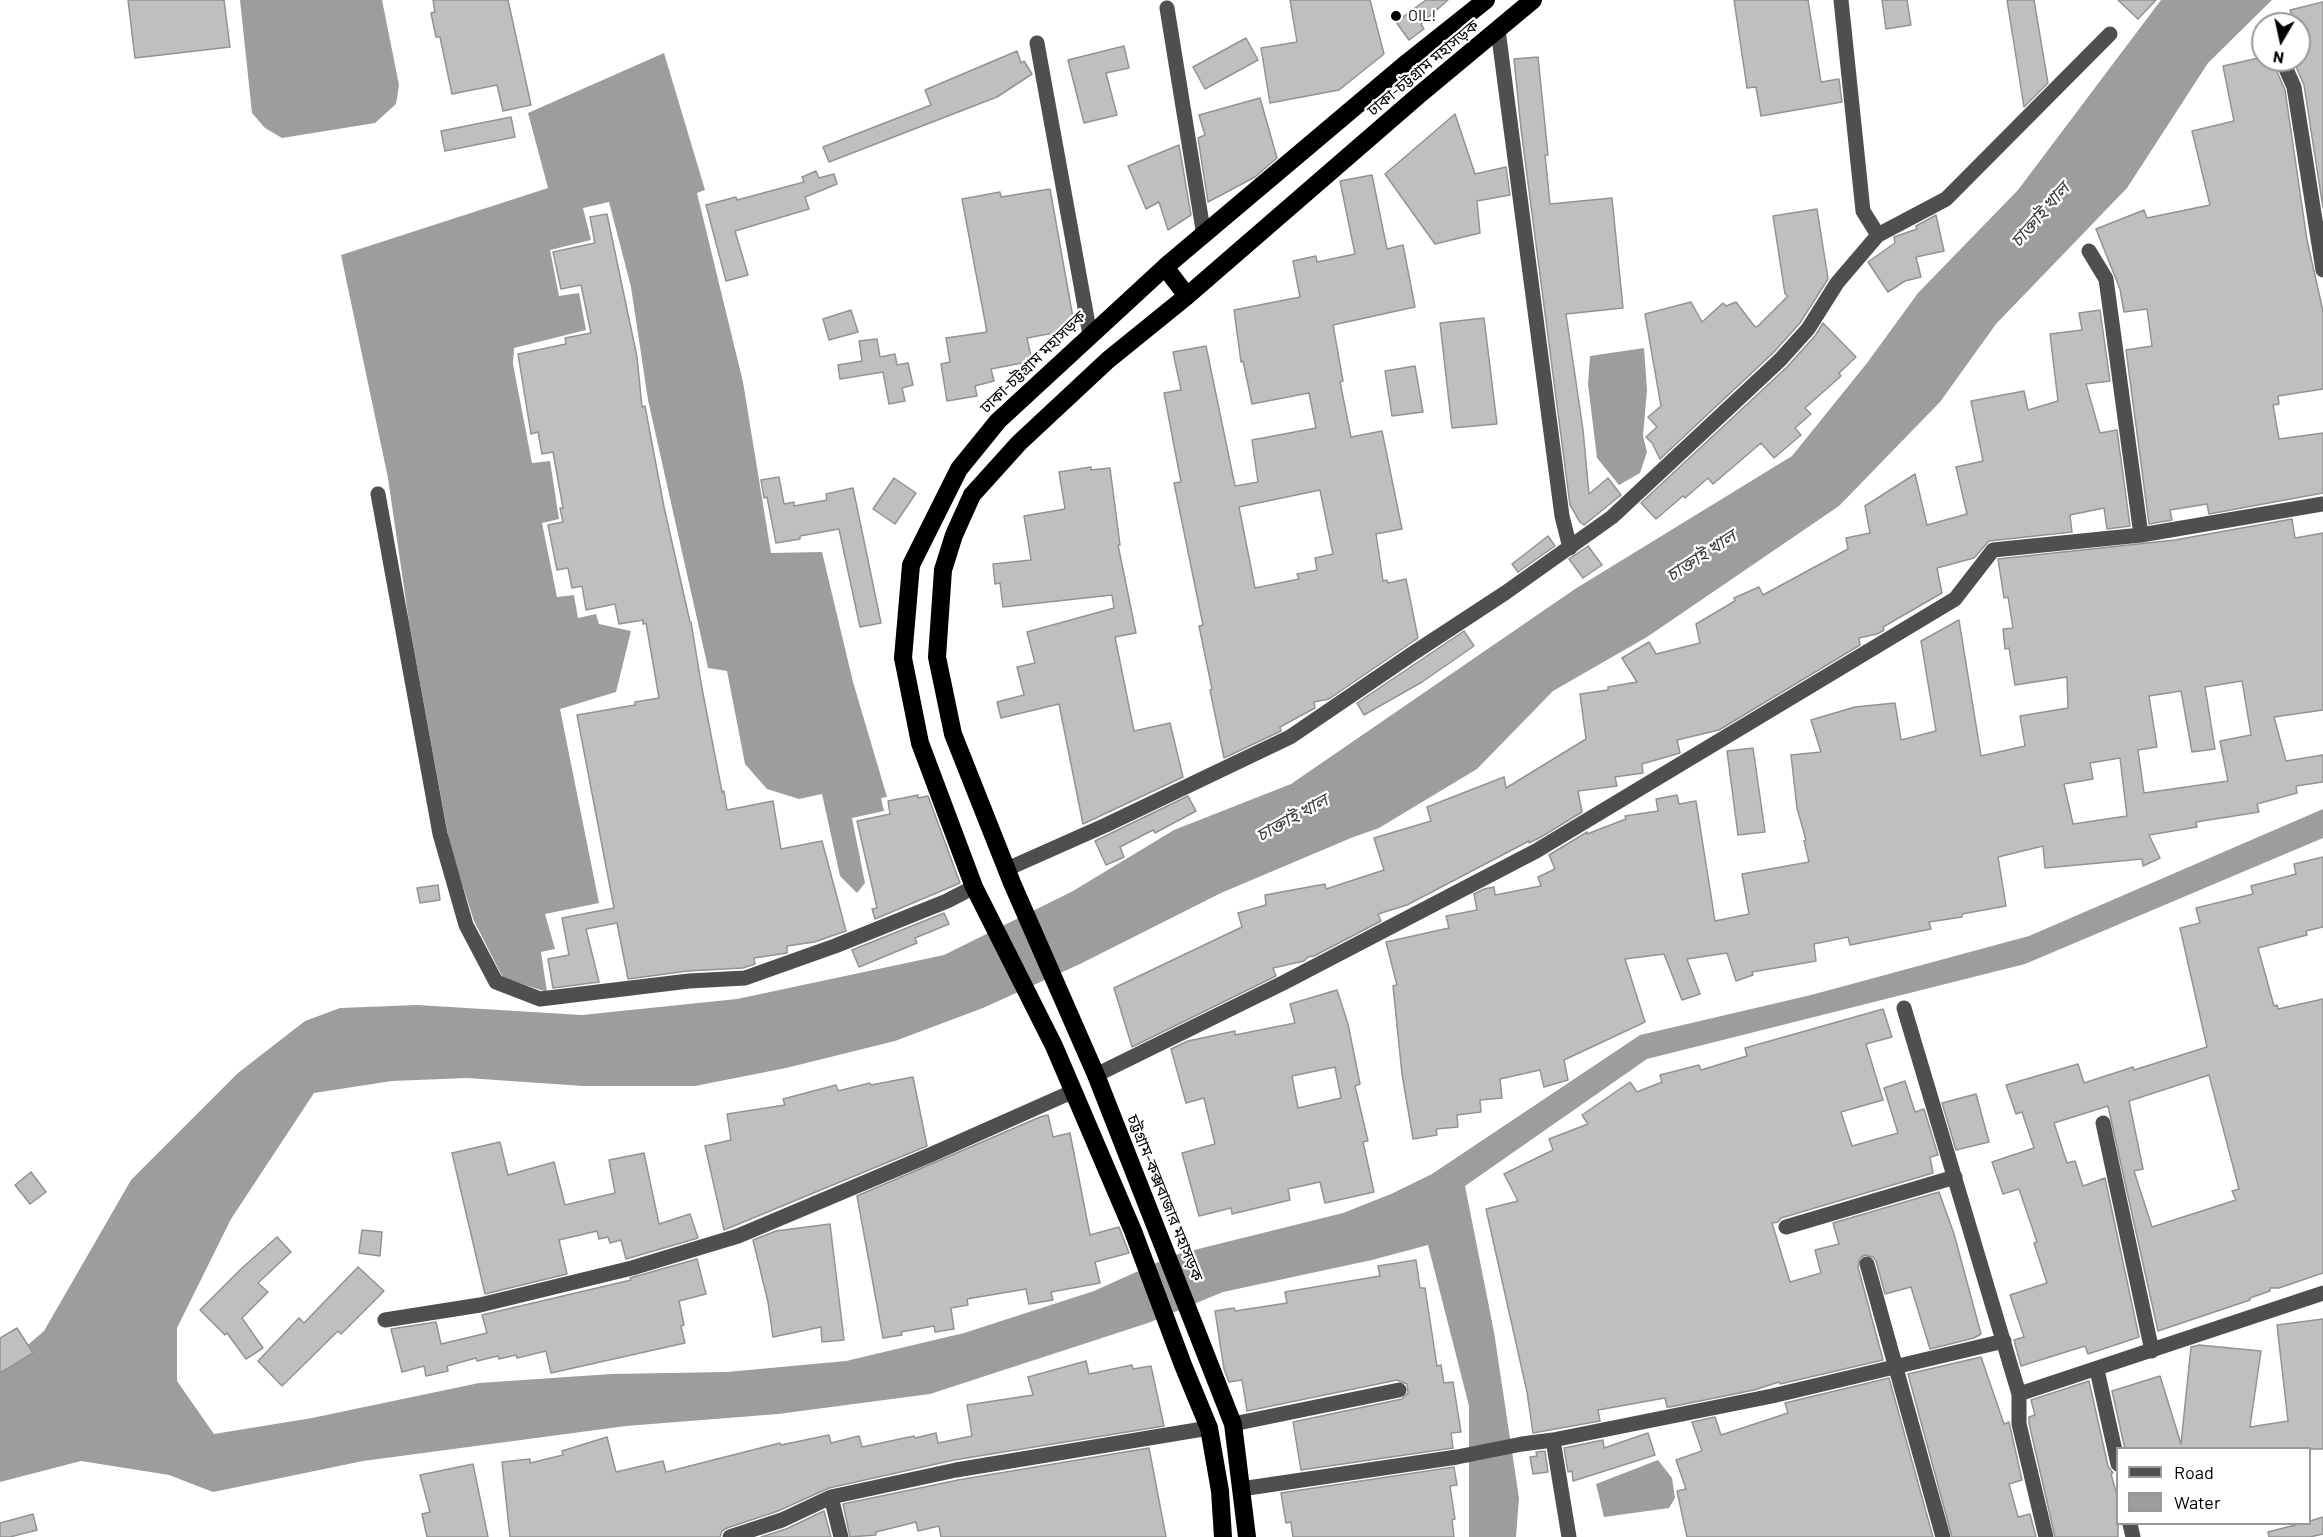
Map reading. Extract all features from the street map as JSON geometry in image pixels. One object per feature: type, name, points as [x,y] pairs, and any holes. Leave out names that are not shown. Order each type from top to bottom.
[{"type":"highway","name":"ঢাকা-চট্টগ্রাম মহাসড়ক","points":[[976,891],[920,743],[903,658],[911,566],[958,469],[998,421],[1165,267],[1408,62],[1486,0]]},
{"type":"highway","name":"ঢাকা-চট্টগ্রাম মহাসড়ক","points":[[1010,876],[953,734],[937,657],[943,570],[954,535],[972,495],[1019,443],[1108,360],[1187,296],[1533,0]]},
{"type":"highway","points":[[1165,267],[1187,296]]},
{"type":"highway","name":"চট্টগ্রাম-কক্সবাজার মহাসড়ক","points":[[1010,876],[1096,1075],[1233,1424],[1247,1537]]},
{"type":"highway","points":[[976,891],[1074,1090],[1133,1231],[1209,1428],[1220,1491],[1223,1537]]},
{"type":"street","points":[[1841,0],[1863,211],[1878,235]]},
{"type":"street","points":[[1167,9],[1204,236]]},
{"type":"street","points":[[1498,30],[1562,516],[1570,548]]},
{"type":"street","points":[[1010,876],[1106,825],[1290,737],[1505,593],[1612,517],[1780,360],[1808,329],[1837,283],[1878,235],[1946,199],[2110,34]]},
{"type":"street","points":[[1037,43],[1090,335]]},
{"type":"street","points":[[2287,72],[2294,87],[2323,270]]},
{"type":"street","points":[[2089,251],[2106,279],[2141,535]]},
{"type":"street","points":[[378,494],[440,834],[466,926],[496,982],[540,999],[689,981],[746,978],[976,891]]},
{"type":"street","points":[[1096,1075],[1283,983],[1536,851],[1955,598],[1993,550],[2141,535],[2323,504]]},
{"type":"street","points":[[1904,1008],[2019,1394],[2019,1424],[2046,1537]]},
{"type":"street","points":[[386,1320],[490,1302],[632,1268],[738,1236],[930,1155],[1074,1090]]},
{"type":"street","points":[[2103,1123],[2152,1351]]},
{"type":"street","points":[[1786,1227],[1955,1177]]},
{"type":"street","points":[[1867,1264],[1897,1365],[1943,1537]]},
{"type":"street","points":[[2019,1394],[2097,1370],[2323,1293]]},
{"type":"street","points":[[1241,1489],[1457,1457],[1553,1440],[1773,1396],[2004,1341]]},
{"type":"street","points":[[2097,1370],[2116,1455]]},
{"type":"street","points":[[1233,1424],[1399,1390]]},
{"type":"street","points":[[730,1537],[782,1520],[831,1497],[956,1470],[1209,1428]]},
{"type":"street","points":[[1553,1440],[1569,1537]]},
{"type":"street","points":[[831,1497],[841,1537]]},
{"type":"water","points":[[240,0],[382,0],[399,85],[396,104],[375,123],[282,138],[265,128],[252,113]]},
{"type":"water","name":"চাক্তাই খাল","points":[[2161,0],[2272,0],[2260,12],[2251,12],[2251,21],[2208,63],[2127,188],[1996,324],[1940,402],[1839,506],[1647,637],[1553,691],[1477,769],[1379,828],[1221,893],[1080,964],[983,1008],[895,1041],[786,1068],[695,1086],[583,1086],[467,1078],[392,1081],[314,1093],[231,1219],[177,1328],[177,1381],[214,1434],[312,1418],[479,1383],[611,1374],[727,1372],[846,1361],[964,1333],[1094,1291],[1174,1255],[1343,1213],[1391,1194],[1432,1174],[1640,1035],[1811,995],[2029,936],[2323,809],[2323,838],[2025,964],[1647,1059],[1465,1186],[1494,1332],[1519,1498],[1516,1537],[1469,1537],[1469,1406],[1428,1245],[1372,1260],[1223,1292],[1148,1323],[930,1394],[778,1414],[626,1426],[363,1461],[213,1492],[169,1475],[81,1461],[0,1482],[0,1369],[44,1331],[131,1180],[238,1073],[305,1021],[340,1008],[417,1005],[582,1015],[737,999],[944,955],[1073,891],[1174,830],[1291,784],[1575,589],[1792,456],[1867,363],[1918,293],[2018,190]]},
{"type":"water","points":[[664,53],[705,190],[697,193],[743,382],[771,553],[822,552],[853,682],[887,797],[881,798],[884,811],[852,818],[865,883],[857,893],[840,876],[822,794],[799,799],[767,789],[745,764],[727,671],[708,668],[648,400],[631,287],[609,202],[583,208],[591,240],[550,250],[559,296],[579,293],[586,330],[514,348],[513,364],[532,463],[550,461],[559,519],[542,523],[557,597],[574,595],[578,618],[596,614],[599,624],[631,631],[616,692],[560,709],[599,903],[545,914],[555,949],[541,952],[547,992],[503,978],[474,921],[450,846],[409,622],[388,478],[341,255],[548,188],[528,113]]},
{"type":"water","points":[[1644,348],[1647,390],[1643,436],[1647,452],[1640,473],[1619,485],[1597,458],[1588,384],[1590,356]]},
{"type":"water","points":[[1658,1460],[1672,1478],[1675,1498],[1669,1508],[1604,1517],[1596,1484]]},
{"type":"building","points":[[128,0],[224,0],[230,47],[135,58]]},
{"type":"building","points":[[433,0],[508,0],[531,105],[503,111],[497,85],[452,94],[440,37],[436,37],[431,13],[435,12]]},
{"type":"building","points":[[1290,0],[1370,0],[1384,54],[1339,90],[1270,103],[1261,48],[1297,42]]},
{"type":"building","points":[[1426,0],[1448,0],[1421,24],[1424,29],[1409,40],[1396,22]]},
{"type":"building","points":[[1734,0],[1808,0],[1821,82],[1839,79],[1842,102],[1761,116],[1756,87],[1747,88]]},
{"type":"building","points":[[1882,0],[1907,0],[1911,25],[1886,29]]},
{"type":"building","points":[[2007,0],[2034,0],[2048,83],[2024,107]]},
{"type":"building","points":[[2118,0],[2156,0],[2138,19]]},
{"type":"building","points":[[2323,2],[2323,208],[2304,85],[2298,72],[2311,72],[2311,12],[2290,12],[2290,10]]},
{"type":"building","points":[[1246,38],[1258,60],[1205,89],[1193,67]]},
{"type":"building","points":[[1124,46],[1129,68],[1106,73],[1117,115],[1084,123],[1068,60]]},
{"type":"building","points":[[1017,51],[1021,63],[1024,61],[1032,74],[997,97],[829,162],[823,147],[931,105],[925,90]]},
{"type":"building","points":[[1538,57],[1548,155],[1545,155],[1550,204],[1612,198],[1623,308],[1566,314],[1583,430],[1589,494],[1608,478],[1621,495],[1584,525],[1570,505],[1514,59]]},
{"type":"building","points":[[2251,60],[2251,72],[2277,72],[2285,90],[2307,240],[2323,311],[2323,389],[2278,396],[2279,404],[2273,405],[2279,439],[2323,433],[2323,493],[2209,514],[2207,504],[2170,510],[2172,520],[2149,524],[2126,350],[2152,346],[2147,309],[2124,312],[2120,289],[2096,229],[2144,210],[2147,218],[2210,205],[2192,131],[2234,121],[2223,66]]},
{"type":"building","points":[[1260,98],[1277,158],[1255,177],[1208,202],[1198,138],[1205,135],[1199,115]]},
{"type":"building","points":[[1455,114],[1475,174],[1506,167],[1510,195],[1477,201],[1480,233],[1435,244],[1385,174]]},
{"type":"building","points":[[511,117],[515,137],[445,151],[441,131]]},
{"type":"building","points":[[1179,145],[1191,215],[1168,230],[1159,202],[1146,209],[1128,166]]},
{"type":"building","points":[[816,171],[819,178],[834,174],[837,184],[805,197],[809,209],[735,231],[748,275],[726,281],[706,205],[736,197],[737,200],[804,182],[802,177]]},
{"type":"building","points":[[1372,175],[1387,249],[1403,245],[1415,307],[1333,325],[1343,381],[1340,382],[1351,437],[1382,431],[1402,529],[1376,534],[1383,581],[1387,580],[1388,583],[1406,579],[1418,638],[1329,699],[1314,702],[1315,708],[1280,727],[1281,731],[1224,758],[1199,626],[1203,625],[1174,483],[1181,482],[1164,393],[1181,390],[1173,352],[1206,346],[1235,486],[1258,482],[1252,440],[1316,428],[1309,393],[1252,404],[1243,361],[1241,362],[1234,310],[1300,297],[1293,261],[1316,256],[1317,262],[1355,254],[1340,181]],"holes":[[[1320,490],[1333,554],[1315,558],[1317,570],[1297,574],[1299,579],[1255,588],[1239,507]]]},
{"type":"building","points":[[1050,189],[1075,329],[1027,338],[1032,361],[991,369],[994,381],[975,386],[977,396],[947,401],[941,364],[950,362],[946,338],[987,332],[962,199],[1000,192],[1001,197]]},
{"type":"building","points":[[1817,209],[1828,279],[1800,323],[1773,353],[1660,459],[1652,443],[1646,437],[1657,427],[1648,417],[1661,406],[1645,314],[1691,302],[1702,322],[1723,303],[1726,306],[1736,302],[1755,327],[1758,326],[1788,296],[1785,294],[1773,216]]},
{"type":"building","points":[[607,214],[637,357],[642,407],[645,406],[664,507],[691,622],[727,810],[773,801],[781,849],[822,841],[846,931],[814,942],[787,946],[787,953],[754,958],[755,964],[743,968],[688,971],[628,979],[617,923],[586,929],[599,982],[553,988],[548,959],[569,955],[562,918],[614,908],[577,715],[635,705],[635,702],[659,698],[646,623],[643,624],[643,620],[619,624],[615,604],[586,610],[582,586],[572,588],[568,568],[557,570],[548,525],[563,522],[560,508],[563,508],[553,452],[542,454],[538,432],[531,434],[518,354],[566,344],[565,338],[591,333],[581,285],[561,289],[553,252],[595,243],[590,217]]},
{"type":"building","points":[[1936,215],[1944,251],[1916,257],[1921,277],[1905,281],[1888,292],[1868,262],[1895,243],[1894,237],[1917,229],[1916,226]]},
{"type":"building","points":[[851,310],[858,332],[829,340],[823,319]]},
{"type":"building","points":[[2100,310],[2110,381],[2086,384],[2100,433],[2117,430],[2130,526],[2107,529],[2104,508],[2070,515],[2072,532],[1989,541],[1974,558],[1937,568],[1942,593],[1883,627],[1884,630],[1877,634],[1859,638],[1860,645],[1719,730],[1677,740],[1680,753],[1642,764],[1643,773],[1615,777],[1617,786],[1578,791],[1582,812],[1541,837],[1529,843],[1529,841],[1407,905],[1378,914],[1381,921],[1304,961],[1273,968],[1276,976],[1132,1047],[1114,988],[1242,927],[1238,913],[1266,905],[1265,895],[1325,884],[1326,889],[1384,870],[1374,838],[1431,821],[1427,807],[1504,777],[1506,788],[1586,739],[1580,694],[1608,690],[1608,687],[1637,682],[1622,658],[1649,642],[1656,654],[1700,643],[1696,624],[1735,601],[1734,598],[1759,587],[1763,595],[1848,549],[1846,538],[1870,533],[1865,506],[1915,474],[1927,525],[1967,514],[1956,467],[1983,461],[1971,401],[2024,391],[2028,410],[2058,401],[2050,334],[2082,330],[2079,313]]},
{"type":"building","points":[[1484,318],[1497,424],[1452,428],[1440,323]]},
{"type":"building","points":[[1823,323],[1856,357],[1839,373],[1841,376],[1805,408],[1811,414],[1795,428],[1801,435],[1774,458],[1761,443],[1713,484],[1708,478],[1656,519],[1641,503],[1787,367],[1815,336]]},
{"type":"building","points":[[877,339],[880,357],[895,354],[897,365],[908,363],[913,385],[902,388],[905,401],[889,404],[883,372],[840,379],[838,365],[862,361],[859,341]]},
{"type":"building","points":[[1415,366],[1423,412],[1392,416],[1385,371]]},
{"type":"building","points":[[1091,467],[1091,470],[1110,468],[1120,545],[1118,545],[1136,633],[1115,637],[1134,731],[1170,723],[1183,777],[1083,824],[1059,704],[1001,718],[997,702],[1024,695],[1017,667],[1035,663],[1027,632],[1114,608],[1112,595],[1003,607],[1000,583],[995,584],[993,564],[1031,560],[1024,516],[1065,509],[1059,472]]},
{"type":"building","points":[[779,477],[784,504],[794,502],[794,506],[827,500],[826,494],[853,488],[881,623],[860,627],[839,529],[776,543],[767,497],[764,498],[761,480]]},
{"type":"building","points":[[894,478],[916,493],[895,524],[873,509]]},
{"type":"building","points":[[2292,519],[2295,538],[2323,533],[2323,710],[2274,717],[2286,761],[2323,755],[2323,782],[2296,786],[2297,793],[2257,804],[2259,812],[2196,822],[2197,827],[2149,835],[2160,858],[2143,866],[2142,859],[2045,868],[2043,846],[1998,857],[2006,906],[1962,914],[1962,917],[1929,922],[1931,929],[1850,945],[1848,937],[1814,944],[1816,961],[1752,972],[1753,975],[1736,981],[1727,953],[1687,959],[1700,994],[1682,1000],[1664,954],[1625,959],[1645,1022],[1564,1060],[1568,1080],[1544,1087],[1540,1070],[1500,1079],[1502,1098],[1480,1100],[1481,1112],[1457,1115],[1458,1127],[1436,1129],[1437,1135],[1413,1139],[1402,1074],[1393,986],[1397,985],[1386,942],[1449,928],[1446,916],[1477,910],[1474,894],[1484,889],[1494,887],[1495,895],[1541,886],[1538,877],[1555,869],[1549,855],[1587,832],[1587,834],[1626,819],[1625,816],[1658,811],[1656,799],[1677,795],[1679,804],[1696,801],[1715,921],[1749,914],[1742,874],[1809,862],[1804,841],[1806,840],[1797,808],[1791,755],[1821,752],[1811,720],[1855,707],[1895,703],[1901,740],[1936,731],[1921,641],[1959,620],[1981,756],[2025,746],[2020,716],[2068,708],[2067,677],[2015,685],[2009,648],[2005,649],[2003,629],[2013,628],[2008,597],[2004,598],[1998,559],[2175,540]],"holes":[[[2242,681],[2251,735],[2220,741],[2228,781],[2144,793],[2138,750],[2157,747],[2149,696],[2181,691],[2192,752],[2215,749],[2205,687]],[[2120,758],[2127,816],[2073,824],[2064,784],[2093,779],[2090,763]]]},
{"type":"building","points":[[1548,536],[1555,546],[1518,572],[1512,564]]},
{"type":"building","points":[[1588,546],[1602,565],[1583,578],[1569,559]]},
{"type":"building","points":[[1464,631],[1474,646],[1422,682],[1364,715],[1357,703]]},
{"type":"building","points":[[1753,748],[1765,832],[1738,835],[1727,751]]},
{"type":"building","points":[[918,795],[918,798],[928,796],[960,883],[875,919],[872,909],[877,908],[857,821],[890,814],[888,801]]},
{"type":"building","points":[[1188,796],[1196,811],[1155,833],[1153,830],[1120,847],[1124,857],[1106,865],[1095,841]]},
{"type":"building","points":[[2323,857],[2323,927],[2306,931],[2307,935],[2258,948],[2274,1006],[2277,1005],[2278,1009],[2323,999],[2323,1273],[2279,1288],[2270,1288],[2270,1291],[2250,1298],[2250,1300],[2158,1331],[2108,1106],[2054,1123],[2067,1163],[2075,1161],[2083,1186],[2105,1178],[2139,1337],[2088,1354],[2085,1346],[2021,1366],[2014,1340],[2024,1337],[2010,1295],[2047,1283],[2034,1243],[2037,1242],[2019,1189],[2003,1194],[1992,1162],[2034,1148],[2022,1112],[2016,1114],[2006,1085],[2078,1064],[2084,1083],[2207,1047],[2180,928],[2200,923],[2196,908],[2253,894],[2251,886],[2296,874],[2294,864]],"holes":[[[2209,1075],[2239,1189],[2232,1191],[2236,1200],[2152,1227],[2134,1171],[2143,1169],[2129,1101]]]},
{"type":"building","points":[[438,885],[440,900],[420,903],[417,888]]},
{"type":"building","points":[[944,913],[949,924],[915,938],[917,943],[859,967],[852,950]]},
{"type":"building","points":[[1337,990],[1348,1024],[1360,1084],[1355,1086],[1368,1141],[1363,1142],[1374,1192],[1325,1203],[1320,1182],[1288,1189],[1290,1200],[1232,1214],[1231,1208],[1199,1216],[1182,1153],[1215,1144],[1204,1098],[1186,1103],[1171,1049],[1188,1041],[1235,1031],[1235,1035],[1295,1023],[1290,1004]],"holes":[[[1335,1067],[1341,1098],[1298,1108],[1292,1076]]]},
{"type":"building","points":[[1883,1009],[1892,1037],[1866,1044],[1883,1100],[1841,1112],[1852,1146],[1898,1133],[1884,1088],[1905,1081],[1915,1112],[1924,1109],[1938,1155],[1930,1157],[1933,1173],[1781,1218],[1778,1222],[1772,1223],[1790,1282],[1821,1273],[1815,1250],[1839,1244],[1833,1223],[1939,1192],[1954,1234],[1981,1334],[1974,1338],[1930,1349],[1911,1287],[1885,1294],[1876,1261],[1873,1257],[1865,1255],[1860,1258],[1858,1267],[1883,1360],[1670,1407],[1667,1407],[1665,1398],[1598,1410],[1600,1421],[1533,1433],[1527,1392],[1486,1209],[1518,1201],[1504,1174],[1553,1150],[1549,1139],[1588,1124],[1582,1115],[1630,1082],[1637,1092],[1662,1082],[1660,1075],[1699,1065],[1701,1070],[1747,1056],[1745,1048]]},
{"type":"building","points":[[913,1077],[927,1146],[724,1230],[705,1146],[731,1140],[727,1114],[785,1105],[783,1099],[836,1085],[838,1091],[870,1083],[871,1085]]},
{"type":"building","points":[[1976,1094],[1989,1142],[1956,1150],[1942,1103]]},
{"type":"building","points":[[1048,1115],[1053,1137],[1070,1133],[1090,1235],[1119,1227],[1129,1253],[1095,1262],[1100,1283],[1051,1292],[1053,1300],[1029,1304],[1026,1289],[967,1299],[968,1305],[951,1308],[954,1329],[935,1332],[934,1326],[883,1338],[857,1196]]},
{"type":"building","points":[[500,1142],[508,1175],[554,1162],[565,1205],[615,1193],[609,1160],[644,1153],[659,1224],[690,1214],[698,1238],[626,1259],[621,1240],[610,1243],[608,1237],[599,1239],[597,1231],[559,1240],[567,1274],[485,1294],[452,1153]]},
{"type":"building","points":[[31,1172],[46,1192],[30,1204],[15,1185]]},
{"type":"building","points":[[830,1224],[844,1340],[822,1342],[821,1327],[773,1337],[768,1302],[753,1240],[776,1231]]},
{"type":"building","points":[[362,1230],[382,1232],[380,1256],[359,1253]]},
{"type":"building","points":[[277,1237],[291,1252],[258,1283],[268,1292],[242,1318],[263,1348],[246,1359],[227,1333],[225,1335],[200,1310]]},
{"type":"building","points":[[697,1259],[706,1294],[679,1301],[685,1343],[551,1373],[546,1351],[517,1358],[516,1355],[499,1359],[498,1356],[477,1361],[476,1358],[447,1366],[448,1371],[426,1376],[424,1366],[402,1372],[391,1329],[436,1322],[441,1344],[487,1333],[482,1315],[631,1280],[630,1278]]},
{"type":"building","points":[[1416,1260],[1420,1288],[1425,1288],[1437,1366],[1441,1365],[1444,1383],[1453,1382],[1461,1432],[1451,1433],[1453,1448],[1301,1470],[1293,1422],[1402,1399],[1408,1393],[1407,1384],[1397,1380],[1247,1411],[1242,1380],[1229,1382],[1224,1369],[1215,1311],[1234,1308],[1235,1311],[1287,1303],[1285,1292],[1380,1276],[1378,1266]]},
{"type":"building","points":[[358,1267],[384,1291],[341,1334],[338,1331],[282,1386],[258,1361],[299,1318],[304,1323]]},
{"type":"building","points":[[2323,1319],[2323,1449],[2311,1449],[2311,1447],[2125,1447],[2112,1391],[2160,1376],[2181,1444],[2191,1347],[2199,1345],[2261,1351],[2250,1427],[2288,1421],[2277,1325]]},
{"type":"building","points":[[17,1328],[33,1353],[0,1373],[0,1338]]},
{"type":"building","points":[[1981,1357],[2004,1424],[2009,1422],[2022,1480],[2009,1484],[2018,1517],[2030,1514],[2036,1537],[1952,1537],[1908,1374]]},
{"type":"building","points":[[1086,1361],[1089,1374],[1132,1365],[1133,1369],[1151,1366],[1164,1426],[954,1460],[829,1488],[778,1511],[727,1528],[722,1531],[720,1537],[510,1537],[502,1462],[530,1459],[530,1463],[563,1455],[562,1451],[607,1437],[616,1472],[663,1461],[666,1472],[780,1443],[781,1445],[829,1435],[831,1443],[859,1436],[862,1447],[936,1433],[938,1443],[972,1436],[967,1405],[1033,1395],[1028,1377]]},
{"type":"building","points":[[1889,1378],[1933,1537],[1687,1537],[1677,1491],[1686,1489],[1676,1460],[1702,1451],[1692,1422],[1715,1417],[1721,1435],[1788,1413],[1785,1403]]},
{"type":"building","points":[[2089,1381],[2108,1466],[2113,1473],[2111,1474],[2116,1492],[2118,1537],[2055,1537],[2029,1423],[2029,1417],[2035,1415],[2031,1400]]},
{"type":"building","points":[[1648,1433],[1655,1455],[1573,1481],[1572,1471],[1568,1472],[1564,1448],[1603,1440],[1604,1448]]},
{"type":"building","points":[[1149,1448],[1166,1537],[941,1537],[939,1526],[918,1531],[916,1522],[876,1532],[876,1535],[850,1537],[843,1504],[958,1480]]},
{"type":"building","points":[[1545,1451],[1548,1472],[1533,1474],[1530,1457],[1537,1456],[1536,1452]]},
{"type":"building","points":[[473,1464],[488,1537],[427,1537],[422,1514],[430,1512],[420,1475]]},
{"type":"building","points":[[1454,1467],[1457,1485],[1450,1486],[1455,1519],[1452,1520],[1454,1537],[1293,1537],[1291,1522],[1286,1523],[1281,1493]]},
{"type":"building","points":[[824,1511],[831,1537],[761,1537],[786,1529]]},
{"type":"building","points":[[33,1514],[37,1530],[10,1537],[0,1537],[0,1523]]},
{"type":"building","points":[[2323,1517],[2323,1534],[2310,1537],[2269,1537],[2268,1532],[2295,1525],[2311,1525],[2311,1521]]},
{"type":"place","name":"OIL!","points":[[1396,16]]}]
